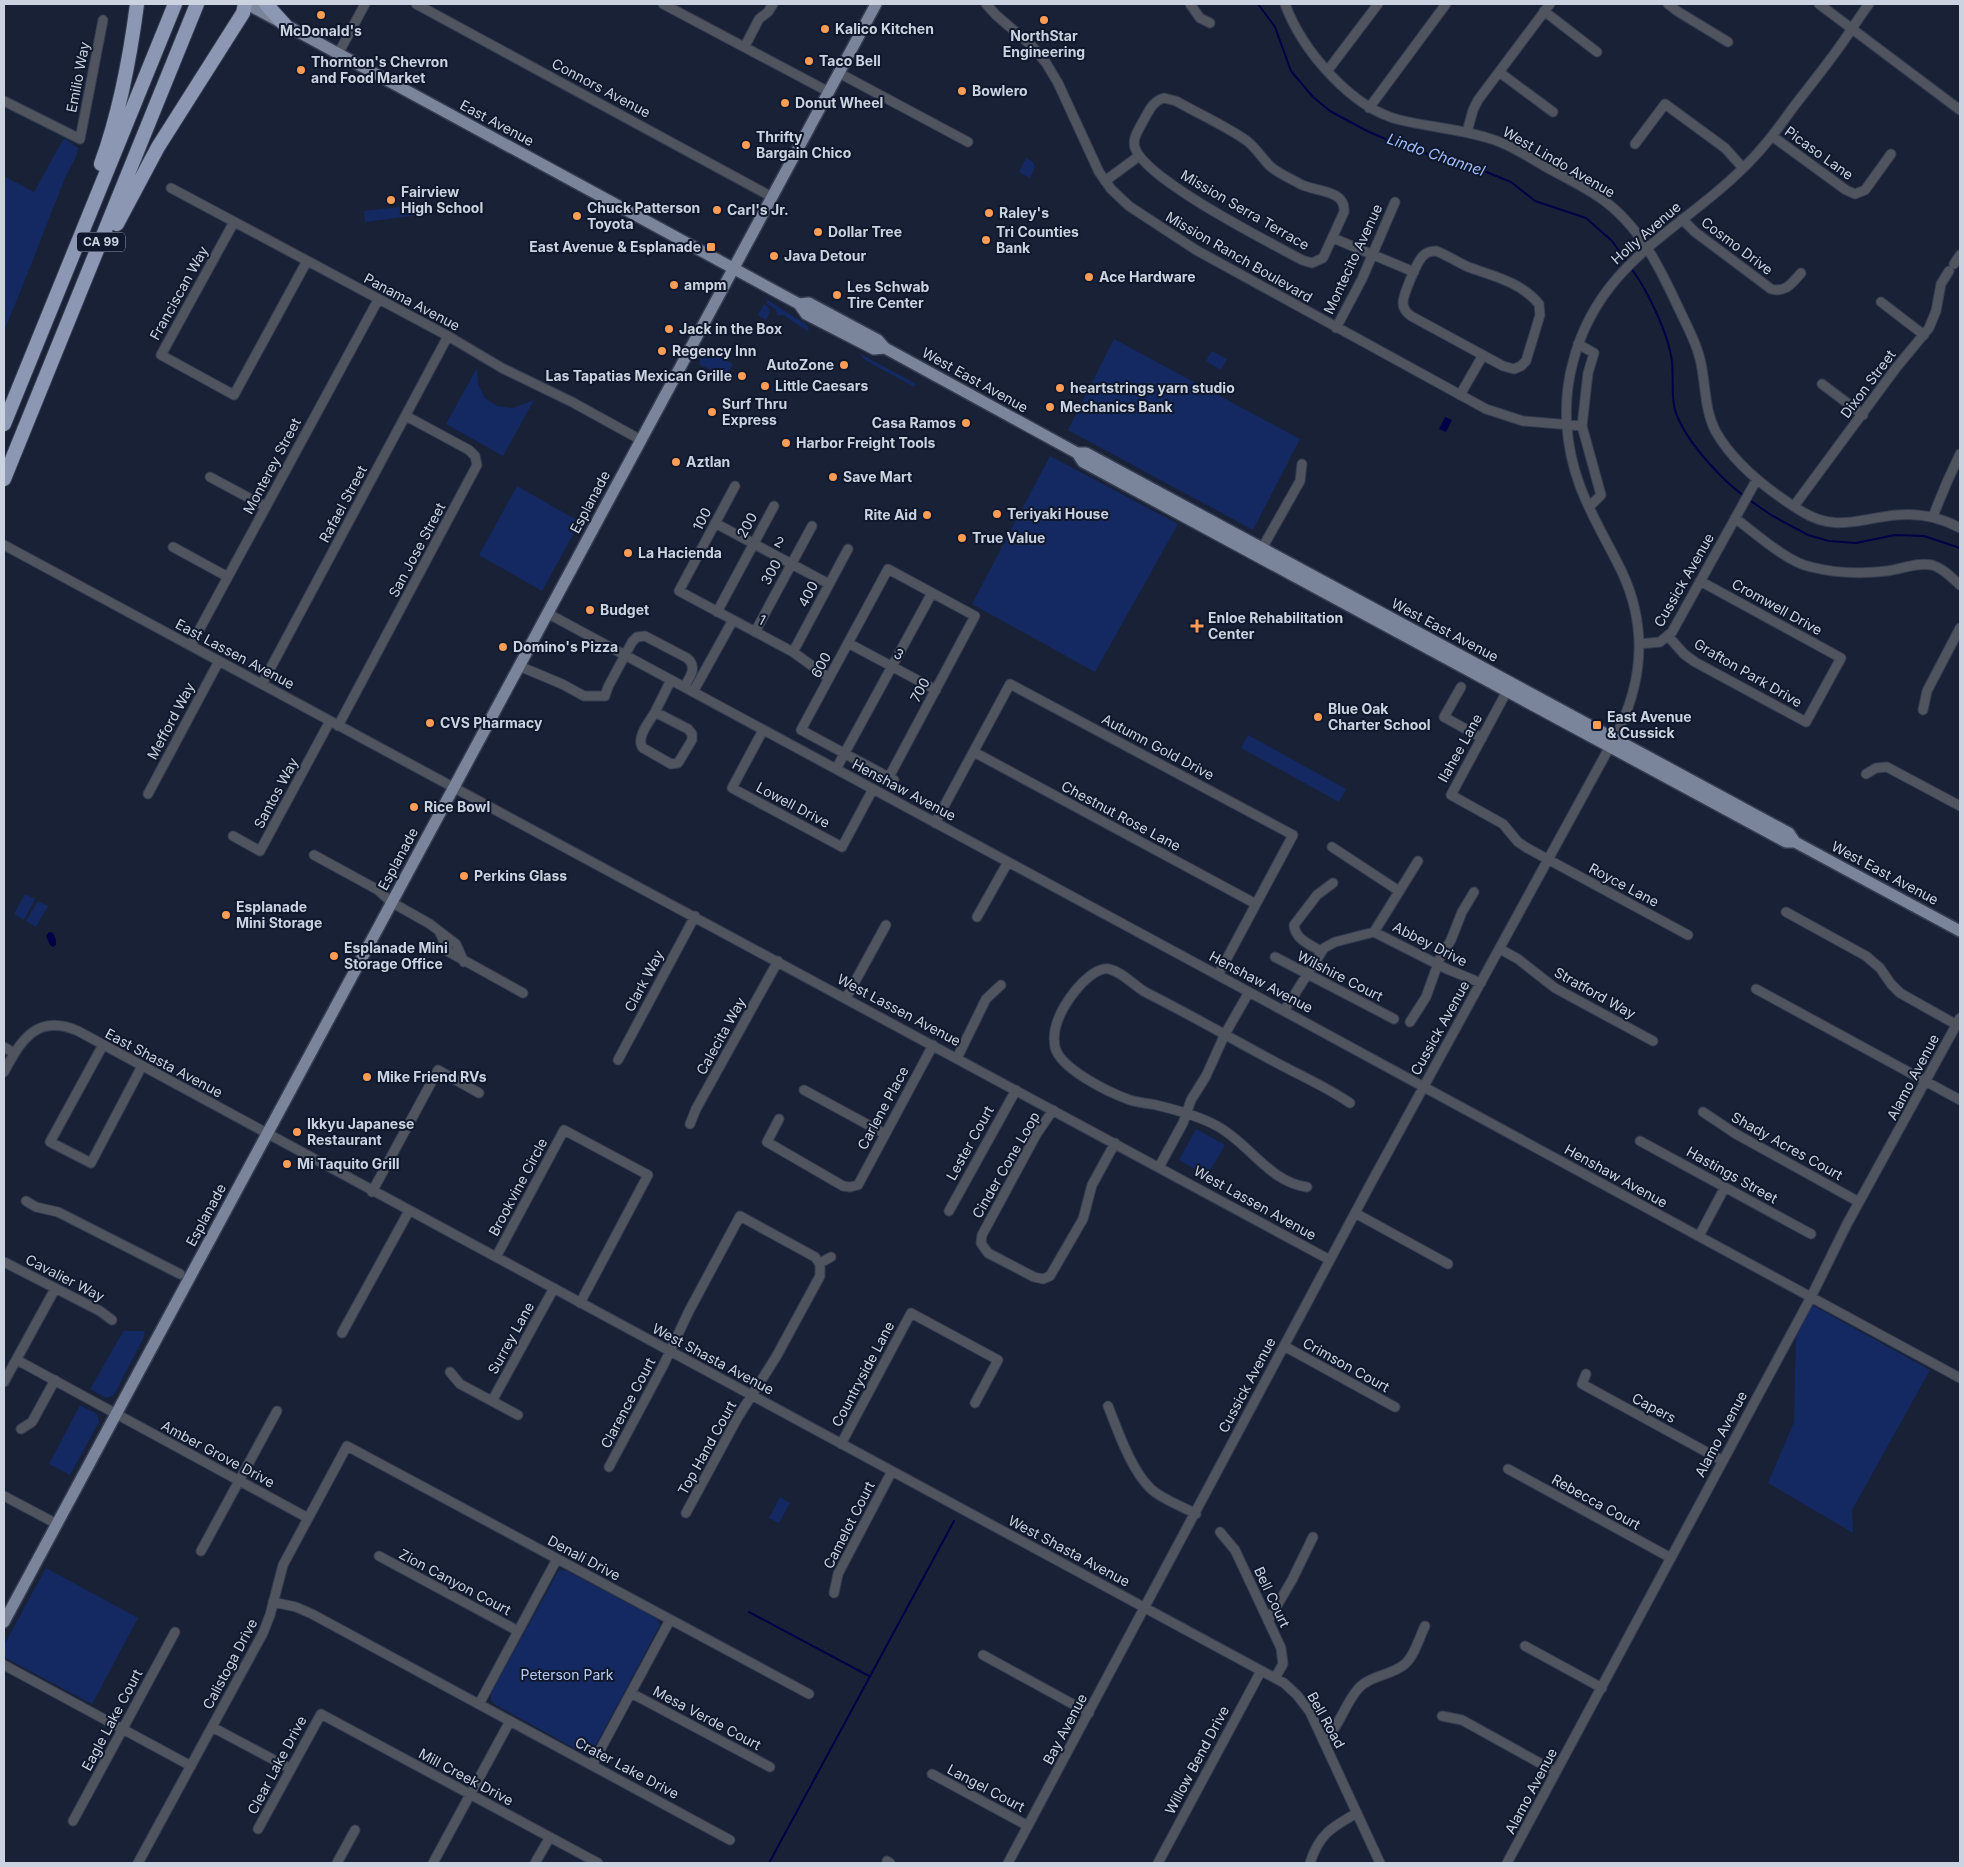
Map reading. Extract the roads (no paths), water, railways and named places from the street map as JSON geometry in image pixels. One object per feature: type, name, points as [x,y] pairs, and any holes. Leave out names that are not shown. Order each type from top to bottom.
[{"type":"highway","points":[[78,243],[76,234],[108,146],[118,107],[131,46],[137,4]]},
{"type":"highway","name":"CA 99","points":[[4,424],[175,4]]},
{"type":"highway","name":"CA 99","points":[[4,479],[197,4]]},
{"type":"highway","points":[[83,286],[158,147],[243,13],[246,4]]},
{"type":"highway","points":[[266,4],[285,25]]},
{"type":"main road","name":"East Avenue","points":[[246,4],[733,268]]},
{"type":"main road","name":"Esplanade","points":[[4,1622],[876,4]]},
{"type":"main road","name":"West East Avenue","points":[[733,268],[799,304],[808,303],[878,340],[885,348],[1077,453],[1083,462],[1260,552],[1612,743]]},
{"type":"main road","name":"West East Avenue","points":[[1260,552],[1507,692],[1789,833],[1795,842],[1960,931]]},
{"type":"street","points":[[338,54],[365,4]]},
{"type":"street","points":[[663,4],[674,6],[828,92]]},
{"type":"street","points":[[745,46],[759,19],[768,12],[773,4]]},
{"type":"street","name":"Mission Ranch Boulevard","points":[[986,4],[1032,46],[1050,69],[1094,163],[1105,181],[1129,206],[1187,245],[1486,410],[1508,418],[1531,422],[1582,426]]},
{"type":"street","points":[[1190,4],[1196,14],[1210,24]]},
{"type":"street","name":"West Lindo Avenue","points":[[1285,4],[1303,40],[1350,94],[1369,108],[1400,120],[1467,132],[1508,146],[1597,195],[1621,215],[1647,248],[1659,268],[1695,344],[1715,430],[1755,482],[1815,518],[1838,524],[1896,515],[1933,516],[1960,528]]},
{"type":"street","points":[[1328,70],[1378,4]]},
{"type":"street","points":[[1369,108],[1446,4]]},
{"type":"street","points":[[1467,132],[1476,105],[1550,4]]},
{"type":"street","points":[[1668,4],[1680,8],[1728,42]]},
{"type":"street","points":[[1819,4],[1960,110]]},
{"type":"street","name":"Holly Avenue","points":[[1640,644],[1635,611],[1628,588],[1589,507],[1574,469],[1567,425],[1568,384],[1578,344],[1590,315],[1604,293],[1626,267],[1743,168],[1772,136],[1869,4]]},
{"type":"street","name":"Connors Avenue","points":[[421,5],[772,197]]},
{"type":"street","points":[[1544,11],[1597,52]]},
{"type":"street","name":"Emilio Way","points":[[4,101],[80,140],[104,20]]},
{"type":"street","points":[[1499,72],[1553,112]]},
{"type":"street","points":[[839,73],[968,142]]},
{"type":"street","name":"Mission Serra Terrace","points":[[1164,98],[1171,99],[1244,139],[1278,172],[1307,187],[1337,196],[1342,201],[1344,208],[1324,258],[1316,263],[1306,262],[1213,211],[1161,177],[1139,156],[1134,145],[1135,138],[1148,113],[1157,101],[1164,98]]},
{"type":"street","points":[[1635,144],[1665,104],[1725,148],[1743,168]]},
{"type":"street","name":"Picaso Lane","points":[[1772,136],[1851,193],[1859,194],[1865,190],[1892,154]]},
{"type":"street","points":[[1105,181],[1139,156]]},
{"type":"street","name":"Panama Avenue","points":[[171,188],[448,336],[502,368],[572,402],[640,440]]},
{"type":"street","name":"Montecito Avenue","points":[[1336,328],[1358,288],[1395,202]]},
{"type":"street","name":"Cosmo Drive","points":[[1682,219],[1700,236],[1772,289],[1785,289],[1801,273]]},
{"type":"street","name":"Franciscan Way","points":[[234,222],[161,355],[234,396],[307,262]]},
{"type":"street","points":[[1333,238],[1414,272]]},
{"type":"street","points":[[1436,251],[1469,267],[1505,280],[1536,301],[1540,308],[1540,315],[1524,364],[1514,369],[1507,368],[1411,316],[1403,305],[1414,272],[1422,256],[1436,251]]},
{"type":"street","name":"Dixon Street","points":[[1794,506],[1896,368],[1924,335],[1934,317],[1941,284],[1960,255]]},
{"type":"street","name":"Monterey Street","points":[[191,646],[378,300]]},
{"type":"street","points":[[1881,302],[1924,335]]},
{"type":"street","name":"Rafael Street","points":[[262,684],[448,336]]},
{"type":"street","points":[[1578,344],[1594,352],[1588,373],[1582,426],[1601,495],[1589,507]]},
{"type":"street","points":[[1460,395],[1483,355]]},
{"type":"street","points":[[1822,384],[1863,415]]},
{"type":"street","name":"San Jose Street","points":[[334,723],[477,466],[477,459],[473,453],[406,416]]},
{"type":"street","points":[[1933,516],[1960,454]]},
{"type":"street","points":[[1260,552],[1300,481],[1302,464]]},
{"type":"street","points":[[210,477],[266,507]]},
{"type":"street","name":"Cussick Avenue","points":[[1145,1607],[1423,1087],[1500,949],[1547,858],[1612,743],[1636,686],[1640,644],[1657,642],[1668,636],[1755,482]]},
{"type":"street","name":"100","points":[[678,591],[735,486]]},
{"type":"street","name":"200","points":[[717,612],[774,506]]},
{"type":"street","points":[[1735,518],[1784,554],[1804,565],[1818,569],[1867,573],[1920,564],[1932,565],[1943,571],[1960,585]]},
{"type":"street","name":"2","points":[[715,523],[830,584]]},
{"type":"street","name":"300","points":[[755,632],[812,526]]},
{"type":"street","name":"East Lassen Avenue","points":[[4,545],[453,788]]},
{"type":"street","points":[[173,547],[228,577]]},
{"type":"street","name":"400","points":[[793,652],[848,550]]},
{"type":"street","name":"600","points":[[891,778],[801,730],[888,569],[932,593]]},
{"type":"street","name":"Cromwell Drive","points":[[1700,581],[1841,658]]},
{"type":"street","name":"1","points":[[678,591],[793,652],[829,678]]},
{"type":"street","points":[[836,769],[932,593]]},
{"type":"street","name":"700","points":[[891,778],[975,616],[932,593]]},
{"type":"street","name":"Henshaw Avenue","points":[[547,613],[1960,1378]]},
{"type":"street","points":[[693,692],[732,620]]},
{"type":"street","points":[[1923,710],[1928,691],[1960,628]]},
{"type":"street","points":[[519,666],[562,684],[584,696],[605,696],[608,686],[633,640],[643,636],[687,658],[691,662],[693,669],[684,687]]},
{"type":"street","name":"Grafton Park Drive","points":[[1668,636],[1684,654],[1696,662],[1806,722],[1841,658]]},
{"type":"street","name":"3","points":[[848,643],[936,690]]},
{"type":"street","name":"Mefford Way","points":[[148,794],[219,661]]},
{"type":"street","points":[[655,712],[688,729],[692,734],[692,740],[678,763],[671,764],[640,745],[640,739],[671,680]]},
{"type":"street","name":"Autumn Gold Drive","points":[[936,823],[1010,684],[1293,836],[1218,975]]},
{"type":"street","points":[[1460,686],[1444,717],[1482,738]]},
{"type":"street","name":"Ilahee Lane","points":[[1507,692],[1451,795],[1497,820],[1508,828],[1522,846],[1547,858]]},
{"type":"street","name":"Santos Way","points":[[233,836],[260,851],[334,723]]},
{"type":"street","name":"Lowell Drive","points":[[763,730],[732,788],[842,847],[873,789]]},
{"type":"street","name":"Chestnut Rose Lane","points":[[974,752],[1256,904]]},
{"type":"street","points":[[1866,774],[1876,768],[1887,767],[1960,806]]},
{"type":"street","name":"West Lassen Avenue","points":[[453,788],[695,916],[1330,1260]]},
{"type":"street","points":[[1332,847],[1399,891]]},
{"type":"street","points":[[314,855],[378,890],[392,902],[430,924],[464,962],[523,994]]},
{"type":"street","name":"Royce Lane","points":[[1547,858],[1688,935]]},
{"type":"street","points":[[1374,932],[1418,861]]},
{"type":"street","points":[[977,916],[1008,862]]},
{"type":"street","points":[[1284,1011],[1321,951],[1302,940],[1295,931],[1294,925],[1317,894],[1333,883]]},
{"type":"street","points":[[1410,1022],[1426,997],[1440,958],[1451,940],[1462,912],[1474,892]]},
{"type":"street","points":[[1786,912],[1866,956],[1880,968],[1900,993],[1958,1022]]},
{"type":"street","name":"Clark Way","points":[[618,1060],[695,916]]},
{"type":"street","points":[[846,998],[886,925]]},
{"type":"street","name":"Abbey Drive","points":[[1321,951],[1335,942],[1374,932],[1438,965],[1481,983]]},
{"type":"street","name":"Stratford Way","points":[[1500,949],[1518,959],[1550,985],[1653,1041]]},
{"type":"street","name":"Wilshire Court","points":[[1275,957],[1394,1019]]},
{"type":"street","name":"Calecita Way","points":[[690,1124],[693,1114],[778,961]]},
{"type":"street","points":[[1307,1187],[1294,1184],[1272,1171],[1222,1129],[1186,1114],[1128,1099],[1098,1085],[1074,1070],[1059,1055],[1055,1047],[1061,1012],[1080,986],[1099,971],[1108,969],[1143,991],[1321,1084],[1350,1103]]},
{"type":"street","points":[[957,1058],[988,996],[1001,985]]},
{"type":"street","points":[[1756,989],[1960,1100]]},
{"type":"street","points":[[1159,1167],[1186,1114],[1191,1100],[1209,1070],[1225,1034],[1249,992]]},
{"type":"street","name":"Alamo Avenue","points":[[1508,1863],[1958,1022]]},
{"type":"street","name":"East Shasta Avenue","points":[[14,1053],[28,1035],[46,1027],[67,1027],[267,1134]]},
{"type":"street","points":[[103,1045],[50,1142],[91,1163],[142,1066]]},
{"type":"street","name":"Carlene Place","points":[[779,1118],[767,1142],[843,1186],[858,1185],[933,1045]]},
{"type":"street","points":[[4,1048],[14,1053],[4,1072]]},
{"type":"street","points":[[372,1192],[438,1070],[479,1093]]},
{"type":"street","points":[[804,1090],[885,1134]]},
{"type":"street","name":"Lester Court","points":[[949,1211],[1016,1090]]},
{"type":"street","name":"Cinder Cone Loop","points":[[1053,1110],[1036,1135],[982,1235],[981,1243],[988,1252],[1034,1277],[1043,1279],[1050,1276],[1083,1219],[1092,1185],[1115,1143]]},
{"type":"street","name":"Shady Acres Court","points":[[1703,1112],[1736,1134],[1860,1202]]},
{"type":"street","name":"Brookvine Circle","points":[[496,1257],[564,1130],[606,1151],[648,1175],[580,1303]]},
{"type":"street","name":"West Shasta Avenue","points":[[267,1134],[1145,1607]]},
{"type":"street","name":"Hastings Street","points":[[1640,1141],[1811,1234]]},
{"type":"street","points":[[1699,1236],[1726,1187]]},
{"type":"street","points":[[26,1201],[36,1207],[58,1212],[180,1274]]},
{"type":"street","points":[[342,1332],[409,1211]]},
{"type":"street","points":[[1355,1214],[1448,1264]]},
{"type":"street","name":"Clarence Court","points":[[609,1467],[664,1366],[689,1311],[740,1216],[816,1257],[820,1263]]},
{"type":"street","points":[[820,1263],[831,1257]]},
{"type":"street","name":"Cavalier Way","points":[[4,1262],[100,1310],[112,1320]]},
{"type":"street","name":"Top Hand Court","points":[[686,1513],[738,1417],[776,1357],[820,1276],[820,1263]]},
{"type":"street","name":"Surrey Lane","points":[[492,1401],[554,1288]]},
{"type":"street","points":[[4,1382],[55,1289]]},
{"type":"street","name":"Countryside Lane","points":[[841,1444],[911,1314],[998,1360],[975,1402]]},
{"type":"street","name":"Crimson Court","points":[[1284,1346],[1395,1407]]},
{"type":"street","name":"Amber Grove Drive","points":[[17,1360],[308,1518]]},
{"type":"street","points":[[450,1372],[460,1384],[518,1415]]},
{"type":"street","name":"Capers","points":[[1586,1374],[1582,1384],[1723,1461]]},
{"type":"street","points":[[20,1429],[32,1422],[54,1380]]},
{"type":"street","points":[[1108,1406],[1125,1448],[1150,1488],[1196,1514]]},
{"type":"street","points":[[201,1551],[277,1411]]},
{"type":"street","name":"Calistoga Drive","points":[[141,1862],[263,1633],[283,1565],[347,1446]]},
{"type":"street","name":"Denali Drive","points":[[347,1446],[809,1694]]},
{"type":"street","name":"Rebecca Court","points":[[1508,1469],[1671,1558]]},
{"type":"street","name":"Camelot Court","points":[[834,1593],[838,1574],[892,1472]]},
{"type":"street","points":[[4,1496],[57,1524]]},
{"type":"street","name":"Bell Court","points":[[1220,1532],[1235,1550],[1281,1648],[1283,1657],[1282,1668],[1275,1678]]},
{"type":"street","points":[[1268,1621],[1295,1575],[1312,1537]]},
{"type":"street","name":"Zion Canyon Court","points":[[379,1556],[518,1631]]},
{"type":"street","points":[[273,1602],[296,1607],[312,1614],[479,1704],[557,1559]]},
{"type":"street","name":"Bell Road","points":[[1145,1607],[1262,1670],[1289,1687],[1301,1699],[1310,1712],[1324,1741],[1380,1863]]},
{"type":"street","name":"Bay Avenue","points":[[1008,1863],[1145,1607]]},
{"type":"street","points":[[592,1765],[670,1620]]},
{"type":"street","points":[[1324,1741],[1334,1731],[1352,1697],[1361,1685],[1399,1668],[1408,1660],[1425,1626]]},
{"type":"street","name":"Eagle Lake Court","points":[[73,1821],[175,1632]]},
{"type":"street","points":[[1525,1646],[1602,1688]]},
{"type":"street","points":[[983,1656],[1089,1713]]},
{"type":"street","points":[[4,1665],[191,1766]]},
{"type":"street","name":"Willow Bend Drive","points":[[1158,1863],[1262,1670]]},
{"type":"street","name":"Mesa Verde Court","points":[[631,1693],[770,1767]]},
{"type":"street","name":"Crater Lake Drive","points":[[479,1704],[730,1840]]},
{"type":"street","name":"Clear Lake Drive","points":[[258,1829],[321,1714]]},
{"type":"street","name":"Mill Creek Drive","points":[[321,1714],[598,1863]]},
{"type":"street","points":[[1442,1716],[1462,1720],[1556,1772]]},
{"type":"street","points":[[433,1863],[510,1721]]},
{"type":"street","points":[[212,1726],[291,1769]]},
{"type":"street","name":"Langel Court","points":[[932,1774],[1028,1826]]},
{"type":"street","points":[[1310,1863],[1315,1848],[1325,1834],[1333,1826],[1357,1813]]},
{"type":"street","points":[[337,1863],[355,1830]]},
{"type":"street","points":[[535,1863],[550,1837]]},
{"type":"waterway","name":"Lindo Channel","points":[[1258,4],[1275,27],[1291,71],[1313,97],[1330,111],[1388,140],[1433,156],[1452,158],[1511,182],[1535,201],[1586,218],[1612,241],[1627,262]]},
{"type":"waterway","name":"Lindo Channel","points":[[1631,268],[1651,301],[1667,339],[1672,362],[1674,405],[1678,418],[1690,439],[1707,461],[1744,496]]},
{"type":"waterway","name":"Lindo Channel","points":[[1748,499],[1771,515],[1808,535],[1829,541],[1856,543],[1895,535],[1924,536],[1960,548]]},
{"type":"waterway","points":[[769,1863],[954,1521]]},
{"type":"waterway","points":[[749,1612],[869,1676]]},
{"type":"place","name":"McDonald's","points":[[321,15]]},
{"type":"place","name":"NorthStar Engineering","points":[[1044,20]]},
{"type":"place","name":"Kalico Kitchen","points":[[825,29]]},
{"type":"place","name":"Taco Bell","points":[[809,61]]},
{"type":"place","name":"Thornton's Chevron and Food Market","points":[[301,70]]},
{"type":"place","name":"Bowlero","points":[[962,91]]},
{"type":"place","name":"Donut Wheel","points":[[785,103]]},
{"type":"place","name":"Thrifty Bargain Chico","points":[[746,145]]},
{"type":"place","name":"Fairview High School","points":[[391,200]]},
{"type":"place","name":"Carl's Jr.","points":[[717,210]]},
{"type":"place","name":"Raley's","points":[[989,213]]},
{"type":"place","name":"Chuck Patterson Toyota","points":[[577,216]]},
{"type":"place","name":"Dollar Tree","points":[[818,232]]},
{"type":"place","name":"Tri Counties Bank","points":[[986,240]]},
{"type":"place","name":"East Avenue & Esplanade","points":[[711,247]]},
{"type":"place","name":"Java Detour","points":[[774,256]]},
{"type":"place","name":"Ace Hardware","points":[[1089,277]]},
{"type":"place","name":"ampm","points":[[674,285]]},
{"type":"place","name":"Les Schwab Tire Center","points":[[837,295]]},
{"type":"place","name":"Jack in the Box","points":[[669,329]]},
{"type":"place","name":"Regency Inn","points":[[662,351]]},
{"type":"place","name":"AutoZone","points":[[844,365]]},
{"type":"place","name":"Las Tapatias Mexican Grille","points":[[742,376]]},
{"type":"place","name":"Little Caesars","points":[[765,386]]},
{"type":"place","name":"heartstrings yarn studio","points":[[1060,388]]},
{"type":"place","name":"Mechanics Bank","points":[[1050,407]]},
{"type":"place","name":"Surf Thru Express","points":[[712,412]]},
{"type":"place","name":"Casa Ramos","points":[[966,423]]},
{"type":"place","name":"Harbor Freight Tools","points":[[786,443]]},
{"type":"place","name":"Aztlan","points":[[676,462]]},
{"type":"place","name":"Save Mart","points":[[833,477]]},
{"type":"place","name":"Teriyaki House","points":[[997,514]]},
{"type":"place","name":"Rite Aid","points":[[927,515]]},
{"type":"place","name":"True Value","points":[[962,538]]},
{"type":"place","name":"La Hacienda","points":[[628,553]]},
{"type":"place","name":"Budget","points":[[590,610]]},
{"type":"place","name":"Enloe Rehabilitation Center","points":[[1197,626]]},
{"type":"place","name":"Domino's Pizza","points":[[503,647]]},
{"type":"place","name":"Blue Oak Charter School","points":[[1318,717]]},
{"type":"place","name":"CVS Pharmacy","points":[[430,723]]},
{"type":"place","name":"East Avenue & Cussick","points":[[1597,725]]},
{"type":"place","name":"Rice Bowl","points":[[414,807]]},
{"type":"place","name":"Perkins Glass","points":[[464,876]]},
{"type":"place","name":"Esplanade Mini Storage","points":[[226,915]]},
{"type":"place","name":"Esplanade Mini Storage Office","points":[[334,956]]},
{"type":"place","name":"Mike Friend RVs","points":[[367,1077]]},
{"type":"place","name":"Ikkyu Japanese Restaurant","points":[[297,1132]]},
{"type":"place","name":"Mi Taquito Grill","points":[[287,1164]]},
{"type":"park label","name":"Peterson Park","points":[[567,1675]]}]
